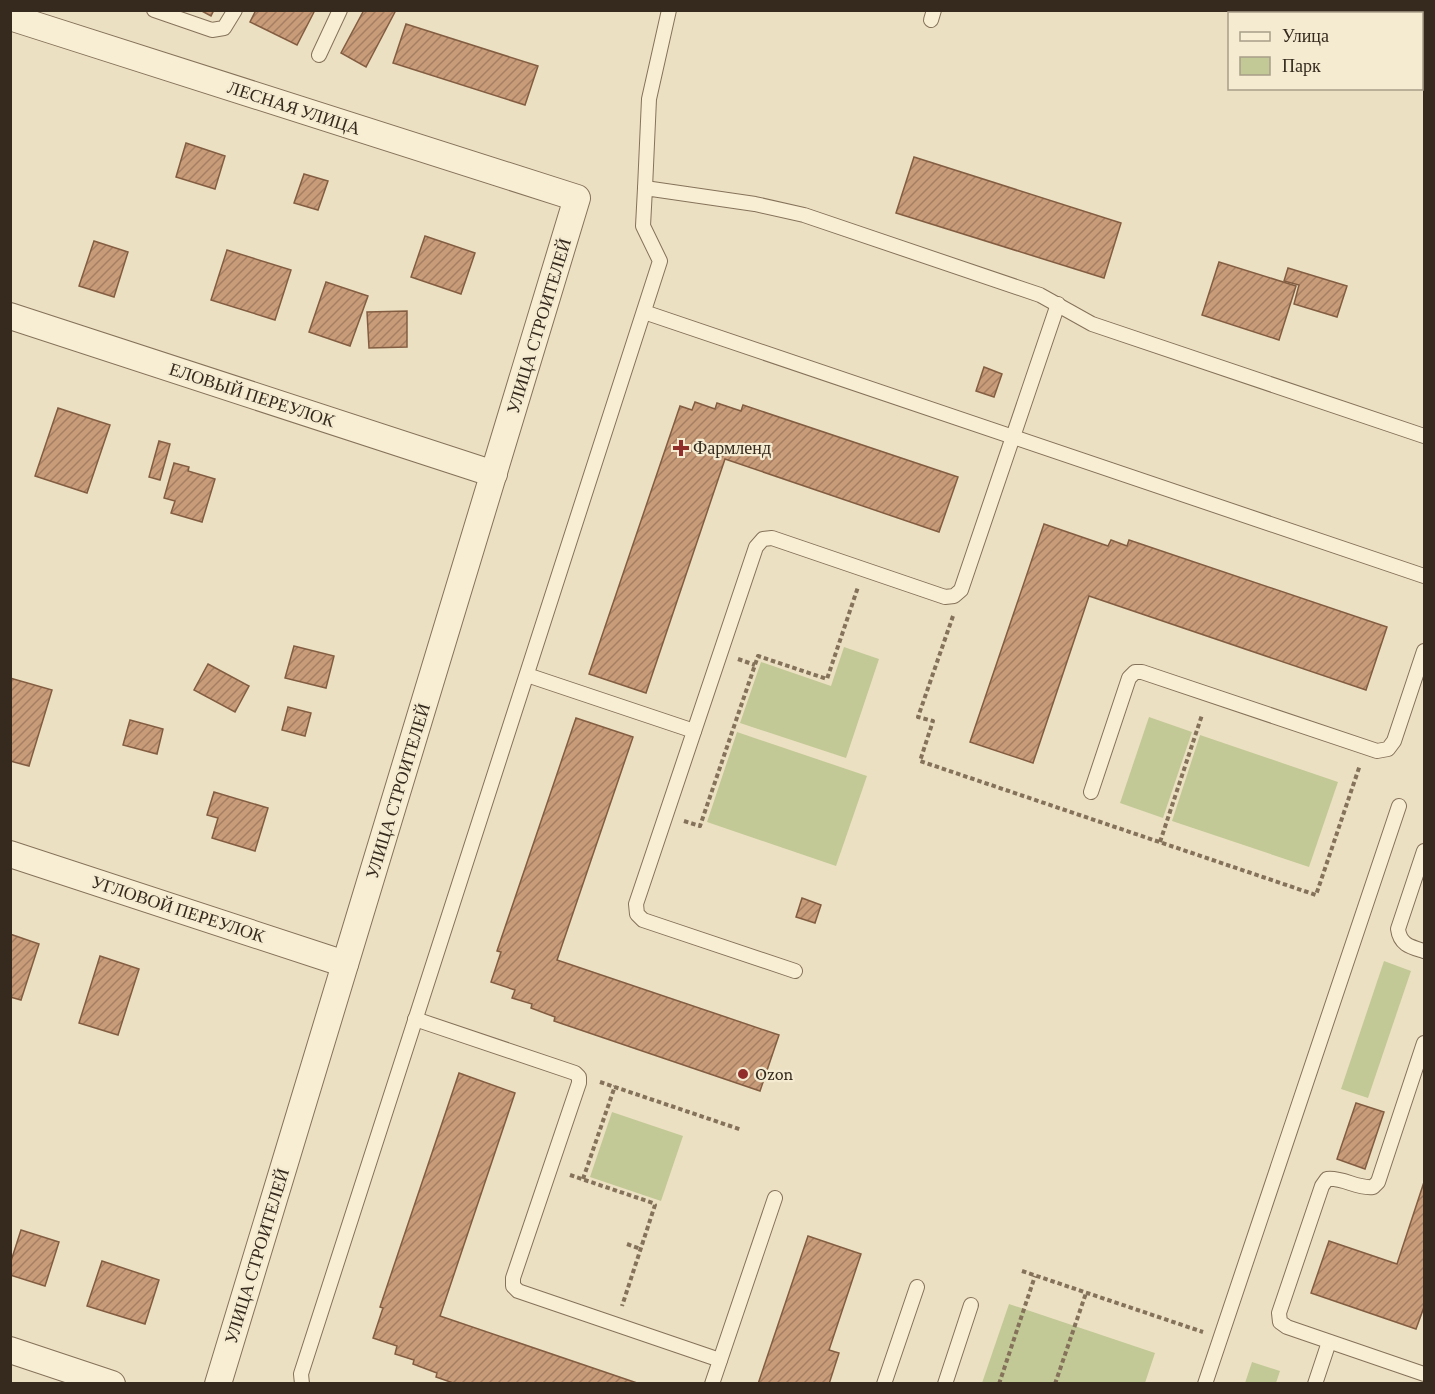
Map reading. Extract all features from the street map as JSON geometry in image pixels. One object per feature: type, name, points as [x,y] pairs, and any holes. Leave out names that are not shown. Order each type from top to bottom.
[{"type":"street","name":"ЛЕСНАЯ УЛИЦА","points":[[10,17],[577,198]]},
{"type":"street","name":"УЛИЦА СТРОИТЕЛЕЙ","points":[[218,1383],[577,198]]},
{"type":"street","name":"ЕЛОВЫЙ ПЕРЕУЛОК","points":[[10,316],[494,474]]},
{"type":"street","name":"УГЛОВОЙ ПЕРЕУЛОК","points":[[10,854],[345,964]]},
{"type":"street","points":[[10,1350],[112,1383]]},
{"type":"lane","points":[[154,10],[212,30],[224,28],[235,10]]},
{"type":"lane","points":[[319,55],[340,10]]},
{"type":"lane","points":[[302,1383],[301,1374],[660,261],[643,226],[649,99],[669,10]]},
{"type":"lane","points":[[645,188],[755,204],[804,215],[1040,295],[1092,324],[1425,436]]},
{"type":"lane","points":[[795,971],[643,920],[637,914],[636,904],[756,547],[763,539],[772,538],[945,597],[954,596],[961,590],[1058,304]]},
{"type":"lane","points":[[644,312],[1425,576]]},
{"type":"lane","points":[[1091,792],[1130,678],[1135,672],[1142,672],[1377,751],[1388,749],[1394,741],[1425,651]]},
{"type":"lane","points":[[527,675],[694,731]]},
{"type":"lane","points":[[1205,1383],[1400,806]]},
{"type":"lane","points":[[1425,851],[1398,929],[1399,938],[1406,945],[1425,951]]},
{"type":"lane","points":[[415,1019],[575,1073],[579,1077],[579,1083],[513,1278],[513,1286],[518,1291],[720,1360]]},
{"type":"lane","points":[[1425,1043],[1378,1182],[1373,1187],[1365,1188],[1336,1178],[1327,1179],[1322,1186],[1279,1313],[1280,1322],[1287,1327],[1425,1374]]},
{"type":"lane","points":[[712,1383],[775,1198]]},
{"type":"lane","points":[[884,1383],[917,1287]]},
{"type":"lane","points":[[945,1383],[971,1305]]},
{"type":"lane","points":[[1315,1383],[1329,1342]]},
{"type":"path","points":[[666,815],[700,826],[758,656],[827,679],[864,570]]},
{"type":"path","points":[[954,596],[953,616],[918,717],[933,721],[920,760],[1316,895],[1366,747]]},
{"type":"path","points":[[1160,842],[1209,694]]},
{"type":"path","points":[[579,1077],[615,1086],[742,1130]]},
{"type":"path","points":[[583,1179],[615,1086]]},
{"type":"path","points":[[550,1168],[653,1203],[655,1208],[616,1324]]},
{"type":"path","points":[[627,1244],[641,1249]]},
{"type":"path","points":[[1022,1271],[1220,1338]]},
{"type":"path","points":[[999,1383],[1035,1276]]},
{"type":"path","points":[[1055,1383],[1086,1293]]},
{"type":"green space","points":[[844,647],[879,659],[846,758],[740,723],[761,662],[831,686]]},
{"type":"green space","points":[[1149,717],[1192,732],[1163,818],[1120,803]]},
{"type":"green space","points":[[737,732],[867,776],[836,866],[707,822]]},
{"type":"green space","points":[[1200,735],[1338,782],[1309,867],[1172,821]]},
{"type":"green space","points":[[1384,961],[1411,971],[1368,1098],[1341,1089]]},
{"type":"green space","points":[[612,1112],[683,1136],[661,1201],[590,1177]]},
{"type":"green space","points":[[1009,1304],[1155,1353],[1145,1383],[982,1383]]},
{"type":"green space","points":[[1252,1362],[1280,1371],[1276,1383],[1245,1383]]},
{"type":"building","points":[[200,10],[214,10],[211,16]]},
{"type":"building","points":[[256,10],[315,10],[297,45],[250,22]]},
{"type":"building","points":[[364,10],[396,10],[366,67],[341,53]]},
{"type":"building","points":[[406,24],[538,66],[525,105],[393,63]]},
{"type":"building","points":[[186,143],[225,156],[215,189],[176,177]]},
{"type":"building","points":[[914,157],[1121,223],[1104,278],[896,213]]},
{"type":"building","points":[[304,174],[328,181],[318,210],[294,203]]},
{"type":"building","points":[[425,236],[475,253],[461,294],[411,277]]},
{"type":"building","points":[[94,241],[128,252],[114,297],[79,286]]},
{"type":"building","points":[[227,250],[291,270],[275,320],[211,300]]},
{"type":"building","points":[[1219,262],[1296,286],[1279,340],[1202,315]]},
{"type":"building","points":[[1288,268],[1347,286],[1337,317],[1294,304],[1299,285],[1284,281]]},
{"type":"building","points":[[326,282],[368,296],[350,346],[309,332]]},
{"type":"building","points":[[407,311],[407,347],[369,348],[367,312]]},
{"type":"building","points":[[984,367],[1002,374],[994,397],[976,391]]},
{"type":"building","points":[[695,402],[715,409],[717,403],[741,411],[743,405],[958,477],[939,532],[725,459],[646,693],[589,674],[680,406],[692,410]]},
{"type":"building","points":[[58,408],[110,425],[87,493],[35,476]]},
{"type":"building","points":[[159,441],[170,444],[160,480],[149,477]]},
{"type":"building","points":[[174,463],[189,467],[188,471],[215,479],[202,522],[171,513],[175,501],[164,498]]},
{"type":"building","points":[[1044,524],[1108,546],[1111,540],[1127,546],[1129,540],[1387,627],[1366,690],[1089,596],[1033,763],[970,742]]},
{"type":"building","points":[[294,646],[334,656],[326,688],[285,678]]},
{"type":"building","points":[[208,664],[249,686],[235,712],[194,690]]},
{"type":"building","points":[[10,678],[52,690],[29,766],[10,761]]},
{"type":"building","points":[[288,707],[311,713],[305,736],[282,730]]},
{"type":"building","points":[[576,718],[633,737],[557,960],[779,1035],[760,1091],[554,1021],[555,1017],[531,1008],[532,1004],[512,998],[515,990],[491,982],[501,952],[497,951]]},
{"type":"building","points":[[130,720],[163,729],[157,754],[123,745]]},
{"type":"building","points":[[214,792],[268,808],[255,851],[212,838],[218,818],[207,815]]},
{"type":"building","points":[[802,898],[821,905],[815,923],[796,917]]},
{"type":"building","points":[[10,934],[39,944],[21,1000],[10,997]]},
{"type":"building","points":[[100,956],[139,969],[118,1035],[79,1023]]},
{"type":"building","points":[[459,1073],[515,1093],[440,1316],[640,1384],[456,1384],[436,1377],[437,1373],[413,1364],[414,1360],[395,1354],[397,1346],[373,1338],[383,1308],[380,1307]]},
{"type":"building","points":[[1356,1103],[1384,1112],[1365,1169],[1337,1159]]},
{"type":"building","points":[[1424,1182],[1424,1307],[1416,1329],[1311,1293],[1329,1241],[1397,1264]]},
{"type":"building","points":[[21,1230],[59,1242],[45,1286],[10,1275],[10,1264]]},
{"type":"building","points":[[808,1236],[861,1254],[829,1350],[839,1353],[829,1384],[758,1384]]},
{"type":"building","points":[[102,1261],[159,1280],[145,1324],[87,1306]]},
{"type":"place","name":"Фармленд","points":[[681,448]]},
{"type":"place","name":"Ozon","points":[[743,1074]]}]
